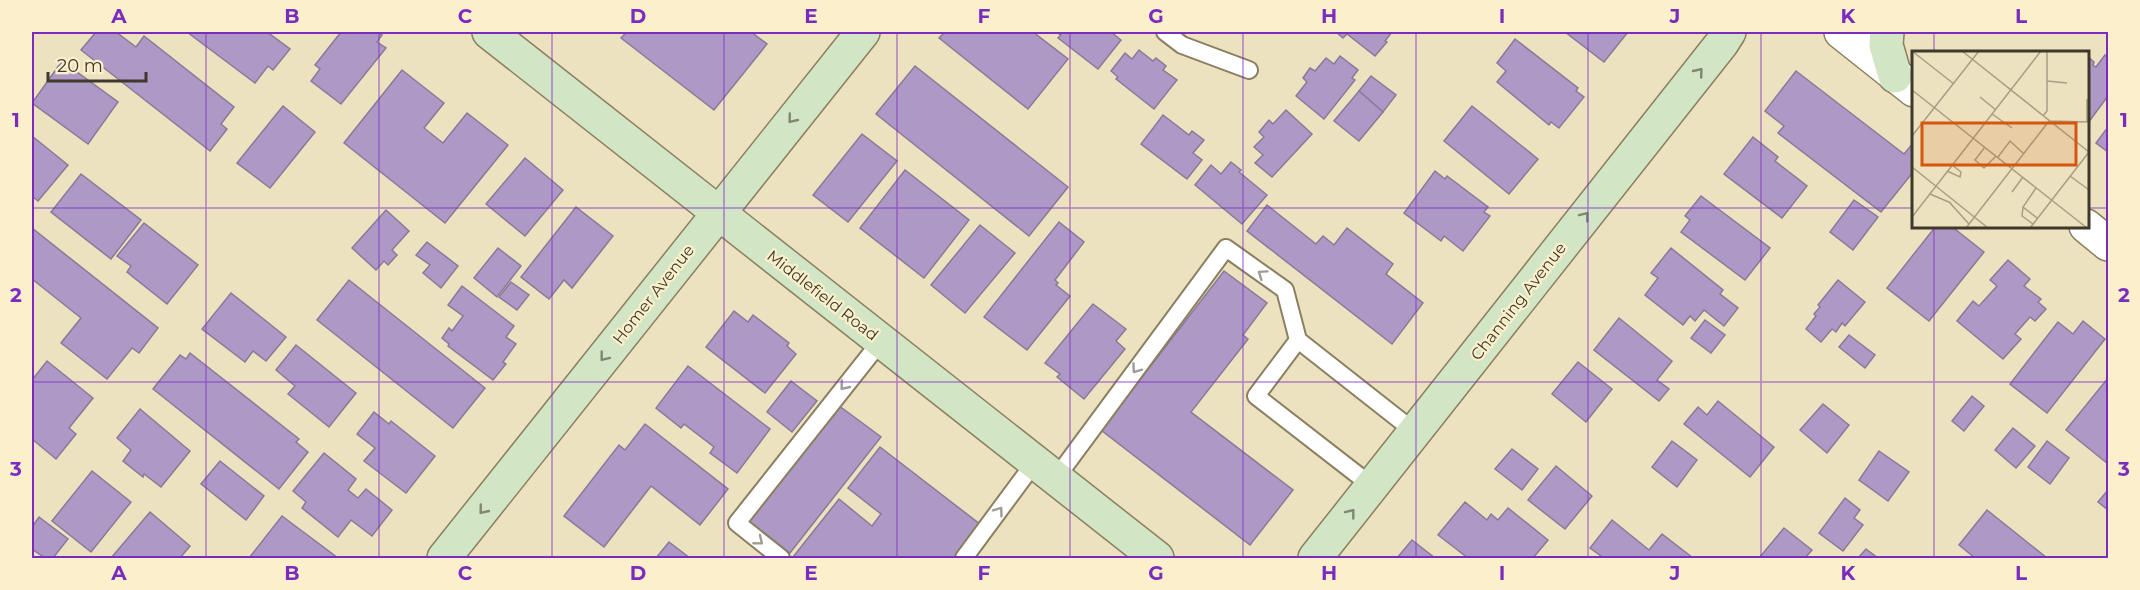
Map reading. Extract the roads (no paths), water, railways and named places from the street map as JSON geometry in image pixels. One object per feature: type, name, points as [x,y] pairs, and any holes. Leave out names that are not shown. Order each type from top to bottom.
[{"type":"street","name":"Middlefield Road","points":[[489,32],[1157,558]]},
{"type":"street","name":"Homer Avenue","points":[[444,558],[863,32]]},
{"type":"street","points":[[1841,32],[1904,83]]},
{"type":"street","points":[[1887,32],[1886,45],[1904,83]]},
{"type":"street","name":"Channing Avenue","points":[[1315,558],[1731,35]]},
{"type":"street","points":[[2089,228],[2109,244]]},
{"type":"lane","points":[[1165,32],[1182,45],[1249,70]]},
{"type":"lane","points":[[964,558],[1045,470],[1226,248],[1285,290],[1298,340],[1415,432]]},
{"type":"lane","points":[[1298,340],[1256,396],[1372,486]]},
{"type":"lane","points":[[781,558],[736,523],[881,341]]}]
